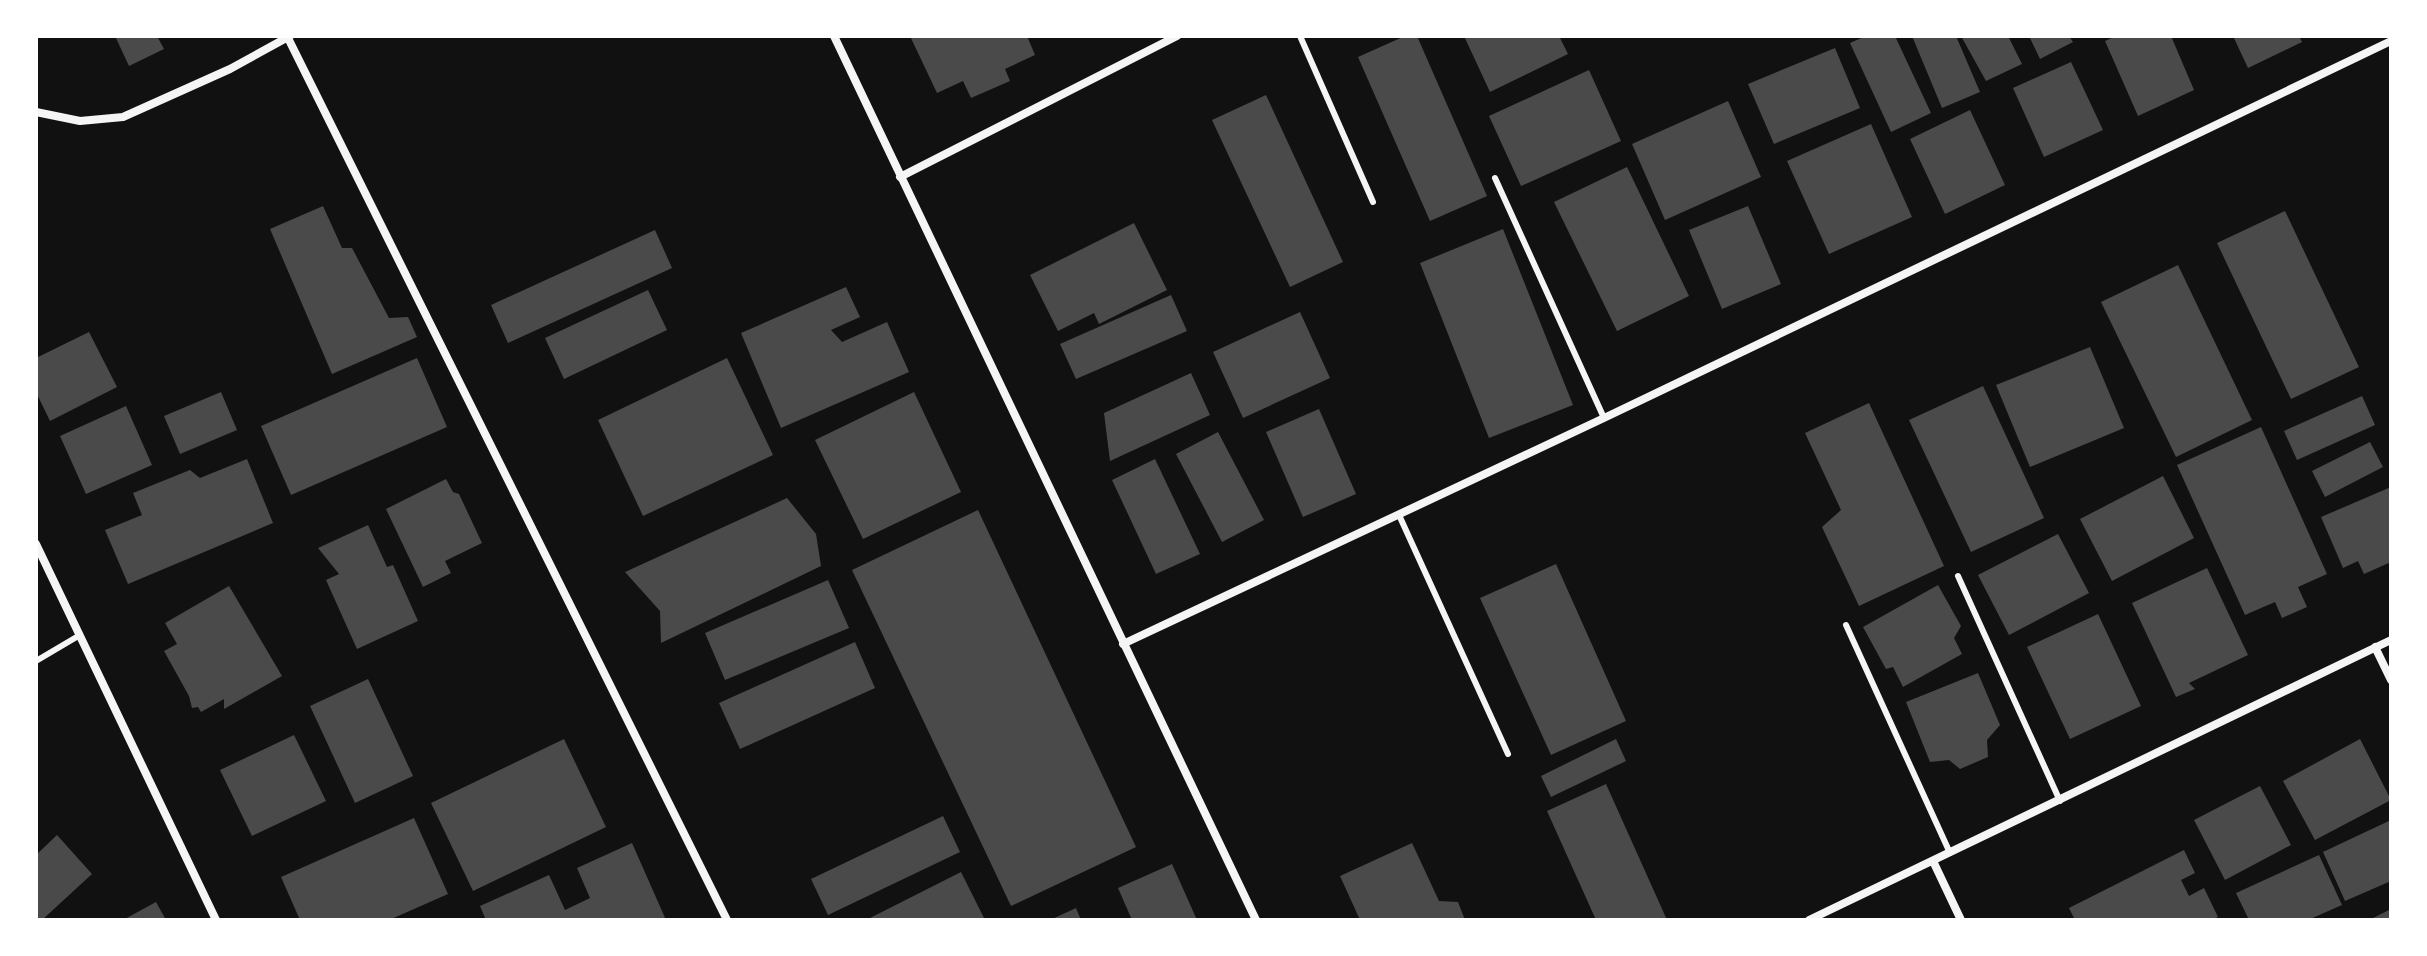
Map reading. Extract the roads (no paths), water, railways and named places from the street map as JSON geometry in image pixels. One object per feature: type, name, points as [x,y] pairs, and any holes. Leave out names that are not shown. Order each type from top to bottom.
[{"type":"street","points":[[834,36],[1256,920]]},
{"type":"street","points":[[900,177],[1177,36]]},
{"type":"street","points":[[36,112],[80,121],[123,117],[230,69],[289,37],[727,920]]},
{"type":"street","points":[[1123,644],[1604,418],[2391,41]]},
{"type":"street","points":[[36,544],[216,920]]},
{"type":"street","points":[[1809,920],[2391,640]]},
{"type":"street","points":[[2375,647],[2391,680]]},
{"type":"street","points":[[1933,861],[1961,920]]},
{"type":"lane","points":[[1300,36],[1373,202]]},
{"type":"lane","points":[[1495,178],[1604,418]]},
{"type":"lane","points":[[1399,515],[1508,754]]},
{"type":"lane","points":[[1958,576],[2060,801]]},
{"type":"lane","points":[[1846,625],[1950,853]]},
{"type":"lane","points":[[36,661],[80,635]]}]
